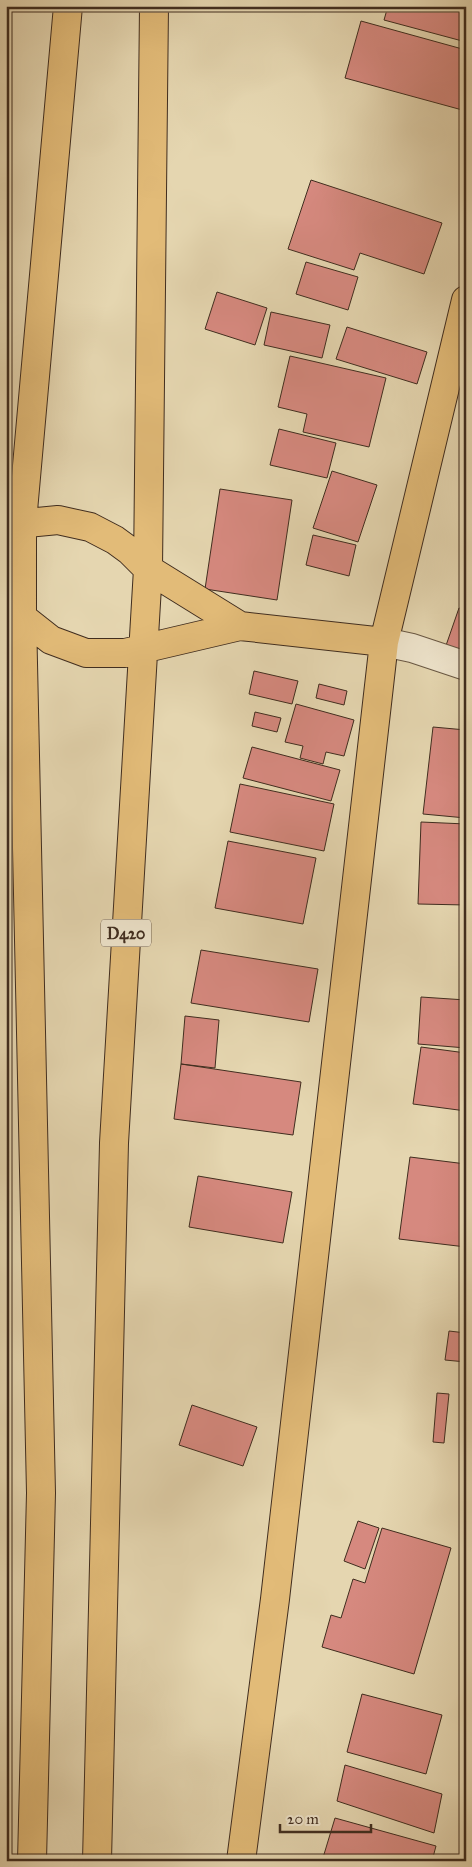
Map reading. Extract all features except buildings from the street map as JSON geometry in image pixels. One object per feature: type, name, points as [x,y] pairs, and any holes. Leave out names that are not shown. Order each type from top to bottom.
[{"type":"main road","points":[[32,1861],[41,1493],[14,611],[14,523],[68,6]]},
{"type":"main road","name":"D420","points":[[97,1861],[114,1143],[148,570],[154,6]]},
{"type":"main road","points":[[241,1861],[275,1599],[384,642],[466,300]]},
{"type":"main road","points":[[14,523],[58,520],[90,527],[123,545],[148,570],[240,626]]},
{"type":"main road","points":[[14,611],[51,640],[86,653],[125,653],[240,626],[384,642]]},
{"type":"street","points":[[384,642],[412,648],[466,666]]}]
